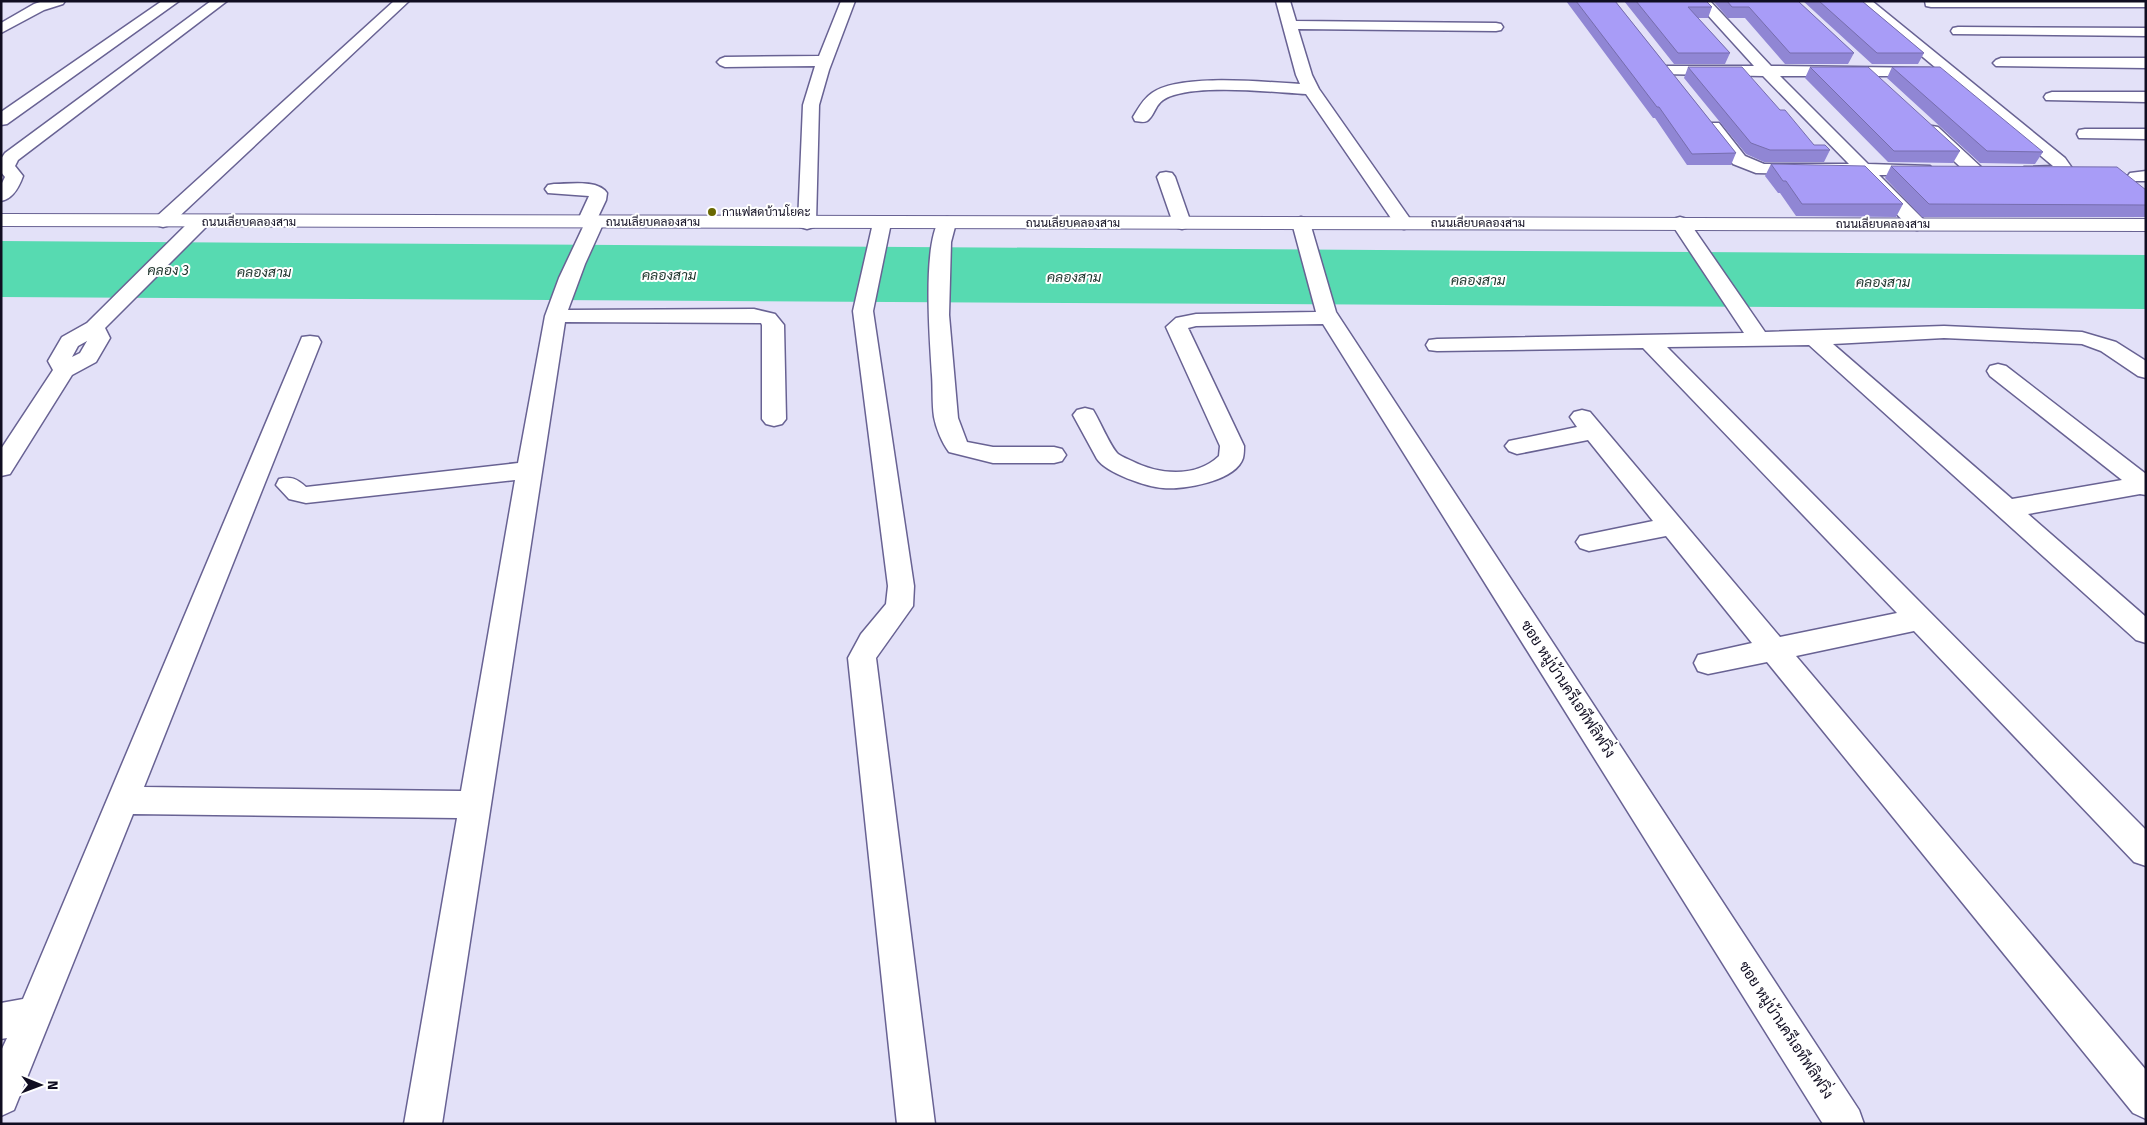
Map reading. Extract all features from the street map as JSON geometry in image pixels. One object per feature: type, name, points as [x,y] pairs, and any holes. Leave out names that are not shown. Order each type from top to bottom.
[{"type":"main road","name":"ถนนเลียบคลองสาม","points":[[1,220],[163,222],[196,226],[590,222],[807,223],[880,231],[944,232],[1182,223],[2146,225]]},
{"type":"street","points":[[1,29],[39,7],[58,1]]},
{"type":"street","points":[[1,120],[172,1]]},
{"type":"street","points":[[1,196],[11,185],[14,176],[6,167],[11,157],[220,1]]},
{"type":"street","points":[[163,222],[402,1]]},
{"type":"street","points":[[807,223],[811,105],[825,60],[848,1]]},
{"type":"street","points":[[1283,1],[1304,75],[1311,89],[1404,224]]},
{"type":"street","points":[[1702,1],[1862,170],[1917,224]]},
{"type":"street","points":[[1863,1],[2059,162],[2063,168],[2054,171],[2015,171]]},
{"type":"street","points":[[2063,2],[2140,53]]},
{"type":"street","points":[[1931,3],[2146,3]]},
{"type":"street","points":[[1290,25],[1496,27]]},
{"type":"street","points":[[1958,31],[2146,32]]},
{"type":"street","points":[[2001,63],[2140,53]]},
{"type":"street","points":[[1655,56],[1679,86]]},
{"type":"street","points":[[1854,59],[1882,84]]},
{"type":"street","points":[[724,62],[825,60]]},
{"type":"street","points":[[1667,71],[1946,71]]},
{"type":"street","points":[[1141,117],[1154,99],[1170,90],[1204,87],[1311,89]]},
{"type":"street","points":[[2052,97],[2146,97]]},
{"type":"street","points":[[1703,116],[1739,160],[1762,169],[1995,171]]},
{"type":"street","points":[[1918,118],[1975,170]]},
{"type":"street","points":[[2085,134],[2146,134]]},
{"type":"street","points":[[1166,177],[1182,223]]},
{"type":"street","points":[[423,1124],[557,312],[584,243],[598,194],[591,190],[554,189]]},
{"type":"street","name":"ซอย หมู่บ้านครีเอทีฟลิฟวิ่ง","points":[[1301,223],[1328,315],[1846,1124]]},
{"type":"street","points":[[1680,223],[1759,339]]},
{"type":"street","points":[[1,468],[64,370],[88,357],[99,338],[94,327],[196,226]]},
{"type":"street","points":[[880,231],[863,311],[901,586],[899,606],[871,642],[862,658],[916,1124]]},
{"type":"street","points":[[944,232],[939,315],[946,418],[957,447],[992,456],[1054,455]]},
{"type":"street","points":[[557,312],[754,315],[768,318],[773,325],[774,418]]},
{"type":"street","points":[[1085,415],[1109,459],[1132,471],[1162,480],[1186,480],[1220,469],[1231,458],[1232,446],[1177,327],[1183,322],[1196,320],[1328,315]]},
{"type":"street","points":[[1438,345],[1814,338],[1944,332],[2082,338],[2099,341],[2117,350],[2146,371]]},
{"type":"street","points":[[1814,338],[2146,634]]},
{"type":"street","points":[[1649,341],[2146,852]]},
{"type":"street","points":[[1,1097],[310,342]]},
{"type":"street","points":[[1998,371],[2144,486]]},
{"type":"street","points":[[1516,446],[1587,424],[2146,1100]]},
{"type":"street","points":[[288,485],[298,493],[306,495],[530,470]]},
{"type":"street","points":[[2006,509],[2144,486]]},
{"type":"street","points":[[1589,542],[1672,526]]},
{"type":"street","points":[[1708,663],[1920,620]]},
{"type":"street","points":[[122,800],[475,805]]},
{"type":"street","points":[[1,1021],[35,1014]]},
{"type":"water","name":"คลอง 3","points":[[1,241],[2146,255],[2146,309],[1,297]]},
{"type":"building","points":[[1576,1],[1615,1],[1736,153],[1692,154],[1659,107],[1657,107]]},
{"type":"building","points":[[1636,1],[1706,1],[1712,7],[1688,7],[1730,53],[1678,53]]},
{"type":"building","points":[[1727,1],[1798,1],[1854,53],[1790,53],[1749,7],[1732,7]]},
{"type":"building","points":[[1819,1],[1862,1],[1924,53],[1877,53]]},
{"type":"building","points":[[1688,67],[1742,67],[1780,110],[1785,110],[1814,145],[1825,145],[1830,150],[1770,150],[1751,143]]},
{"type":"building","points":[[1810,67],[1868,67],[1960,151],[1894,151]]},
{"type":"building","points":[[1892,67],[1940,67],[2043,152],[1987,151]]},
{"type":"building","points":[[1771,164],[1865,166],[1903,204],[1802,204]]},
{"type":"building","points":[[1891,166],[2117,167],[2146,190],[2146,205],[1929,204]]},
{"type":"place","name":"กาแฟสดบ้านโยคะ","points":[[712,212]]},
{"type":"water label","name":"คลองสาม","points":[[264,272]]},
{"type":"water label","name":"คลองสาม","points":[[669,275]]},
{"type":"water label","name":"คลองสาม","points":[[1074,277]]},
{"type":"water label","name":"คลองสาม","points":[[1478,280]]},
{"type":"water label","name":"คลองสาม","points":[[1883,282]]}]
